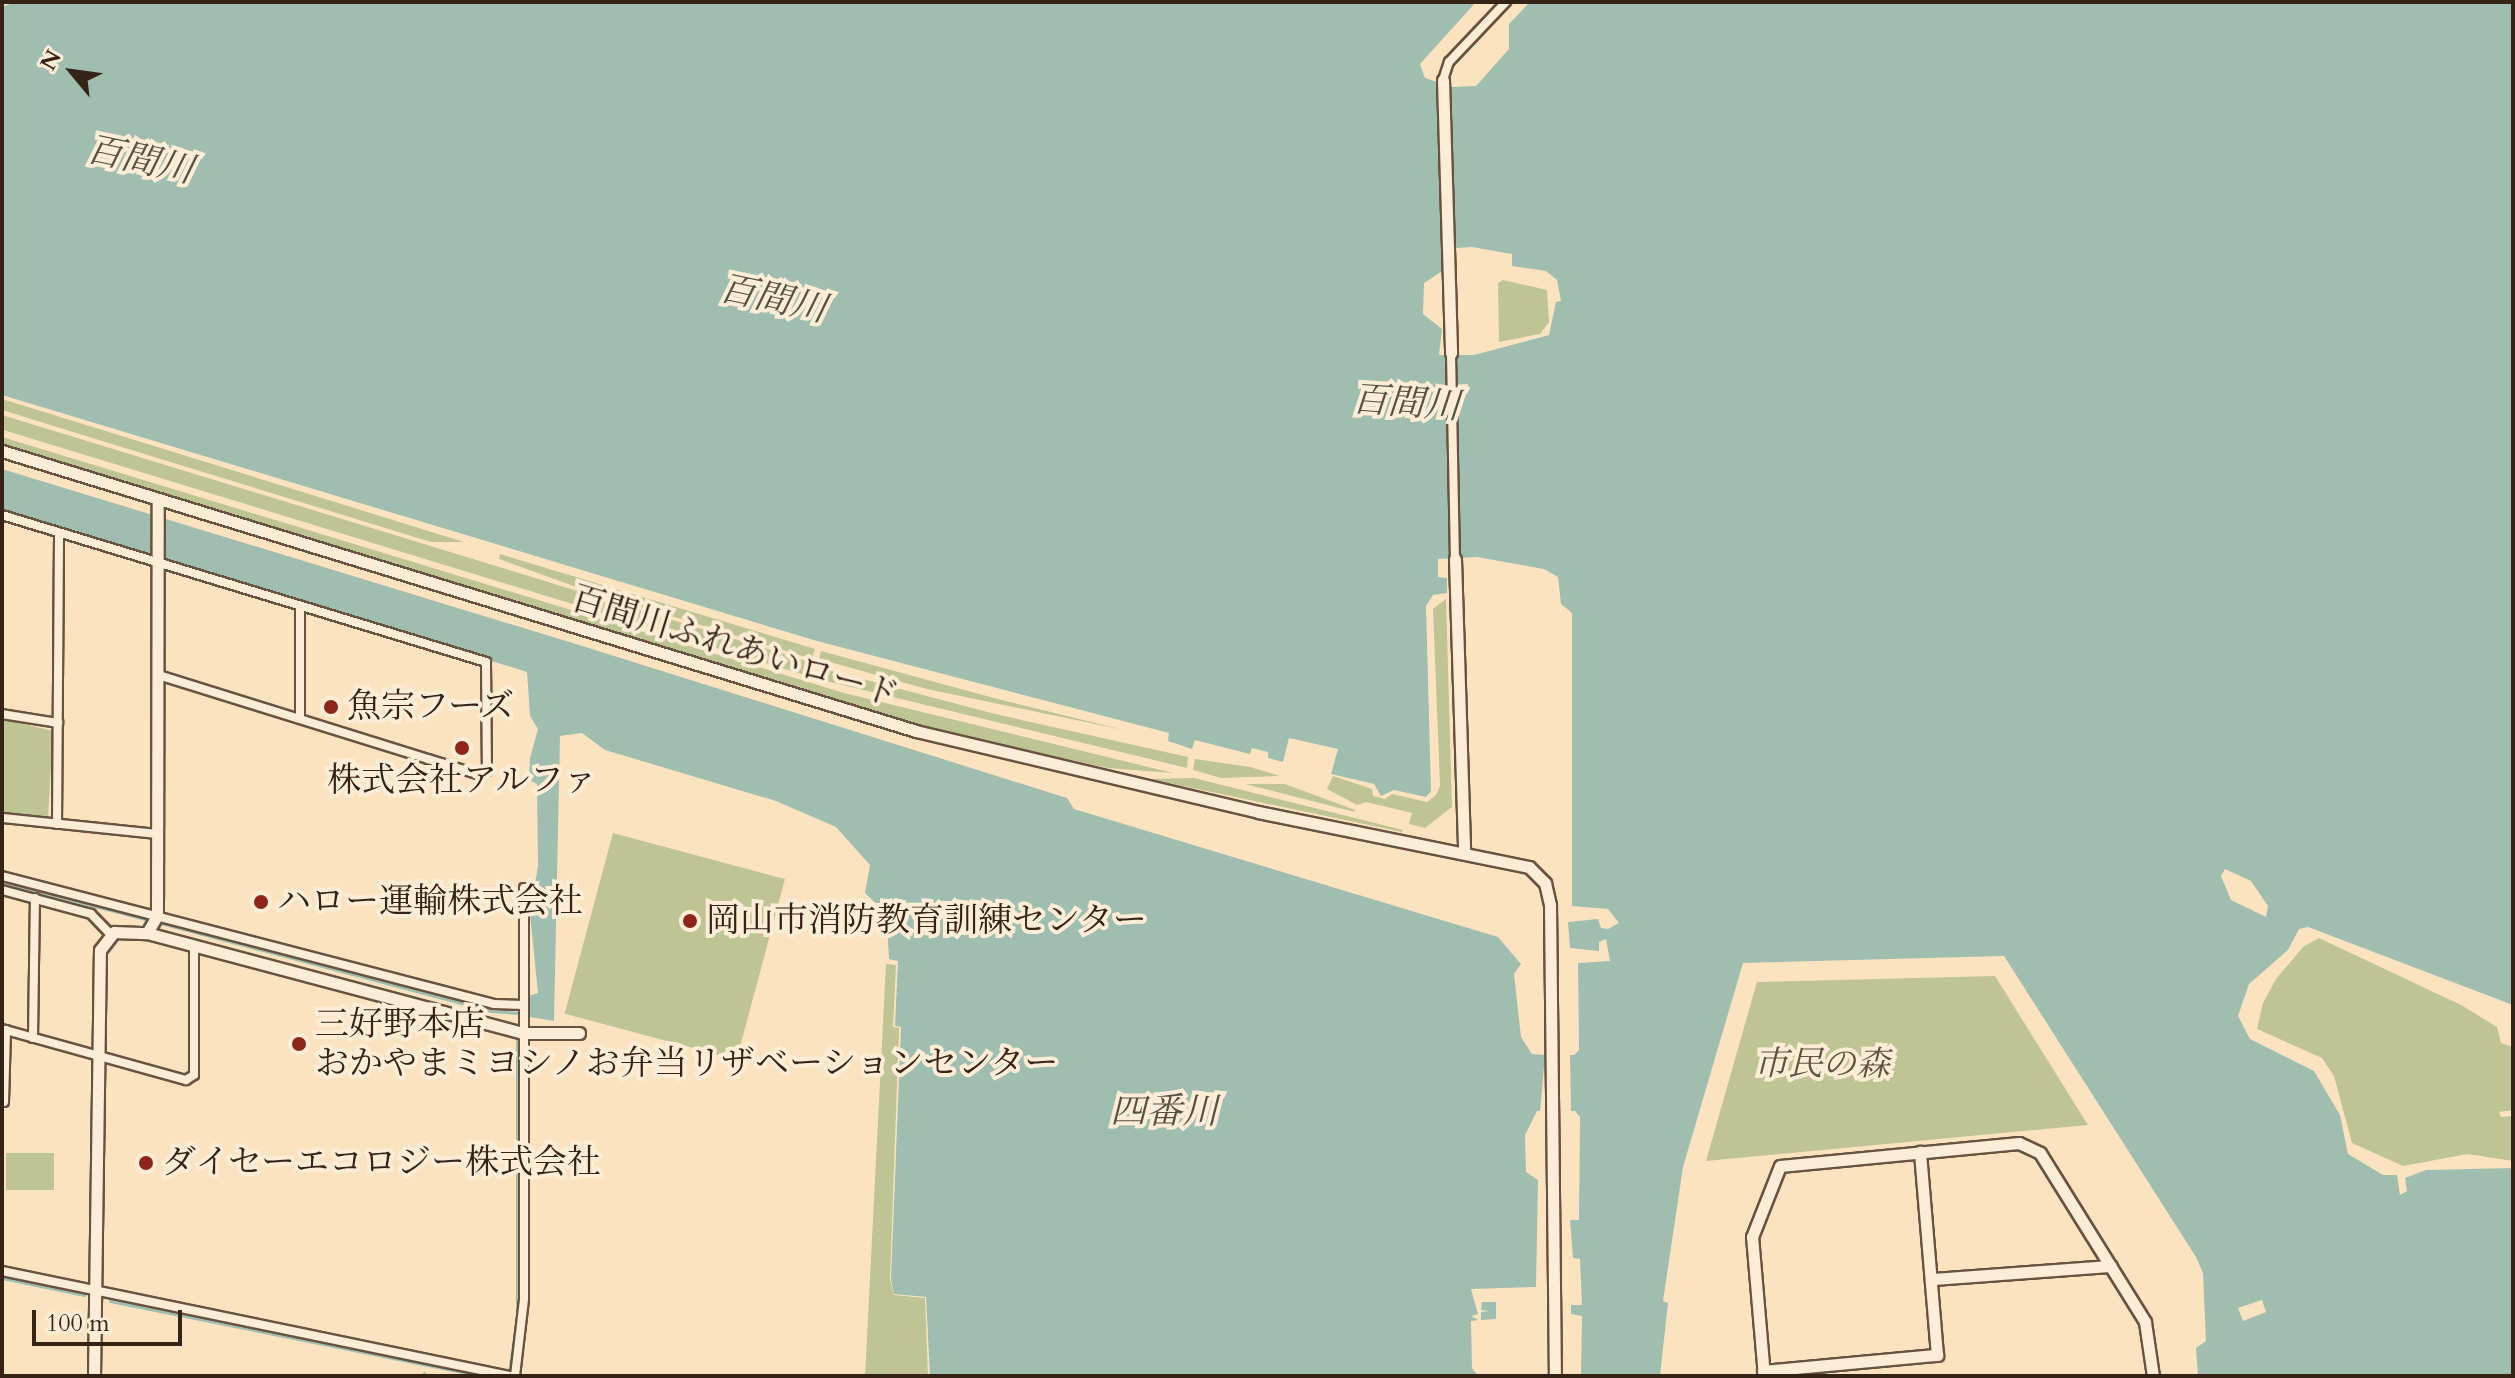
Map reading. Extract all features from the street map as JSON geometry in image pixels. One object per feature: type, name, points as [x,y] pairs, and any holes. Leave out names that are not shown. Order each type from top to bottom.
[{"type":"street","points":[[1464,851],[1443,80],[1449,62],[1506,2]]},
{"type":"street","name":"百間川ふれあいロード","points":[[2,451],[916,731],[1258,812],[1520,863],[1545,883],[1550,905],[1555,1376]]},
{"type":"street","points":[[154,923],[161,560],[158,499]]},
{"type":"street","points":[[2,515],[161,560],[300,607],[486,662],[487,771],[477,774],[159,675]]},
{"type":"street","points":[[57,824],[59,533]]},
{"type":"street","points":[[300,607],[300,718]]},
{"type":"street","points":[[2,714],[58,723]]},
{"type":"street","points":[[2,818],[158,834]]},
{"type":"street","points":[[2,876],[154,923],[523,1011]]},
{"type":"street","points":[[2,1271],[512,1376],[524,1271],[524,888]]},
{"type":"street","points":[[2,890],[91,914],[110,934]]},
{"type":"street","points":[[33,1038],[35,898]]},
{"type":"street","points":[[94,1376],[100,950],[110,934],[154,923],[194,948],[522,1033],[579,1033]]},
{"type":"street","points":[[4,1102],[4,1030],[186,1080],[194,1075],[194,948]]},
{"type":"street","points":[[1920,1152],[1937,1355],[1763,1374],[1752,1237],[1774,1172],[1788,1163],[2019,1143],[2040,1153],[2148,1327],[2153,1376]]},
{"type":"street","points":[[1932,1279],[2111,1266]]},
{"type":"green space","points":[[1503,280],[1547,290],[1549,322],[1540,334],[1499,342],[1498,283]]},
{"type":"green space","points":[[2,399],[464,542],[431,542],[115,445],[2,410]]},
{"type":"green space","points":[[2,415],[809,662],[805,675],[2,430]]},
{"type":"green space","points":[[2,437],[844,693],[1173,773],[1108,768],[872,716],[2,447]]},
{"type":"green space","points":[[500,554],[815,649],[812,659],[579,588],[499,559]]},
{"type":"green space","points":[[1446,599],[1452,807],[1425,828],[1409,824],[1412,813],[1366,802],[1357,805],[1327,789],[1333,776],[1372,789],[1373,796],[1385,799],[1392,794],[1427,802],[1436,795],[1440,786],[1433,609]]},
{"type":"green space","points":[[821,651],[1124,730],[927,689],[819,659]]},
{"type":"green space","points":[[821,668],[995,714],[1188,757],[1187,768],[814,678],[819,677]]},
{"type":"green space","points":[[2,719],[53,731],[48,818],[2,813]]},
{"type":"green space","points":[[1195,759],[1250,767],[1280,776],[1221,778],[1193,770]]},
{"type":"green space","points":[[1194,778],[1403,830],[1150,779]]},
{"type":"green space","points":[[1245,784],[1285,784],[1355,812]]},
{"type":"green space","points":[[613,833],[785,879],[737,1060],[565,1014]]},
{"type":"green space","points":[[2319,938],[2461,1005],[2497,1027],[2501,1043],[2513,1047],[2513,1110],[2499,1112],[2501,1117],[2513,1116],[2513,1161],[2467,1154],[2403,1166],[2352,1143],[2334,1076],[2322,1058],[2257,1029],[2263,1003],[2276,979],[2303,947]]},
{"type":"green space","points":[[886,964],[896,965],[893,1027],[899,1028],[890,1279],[894,1295],[925,1298],[928,1376],[865,1376]]},
{"type":"green space","name":"市民の森","points":[[1995,976],[2088,1125],[1706,1161],[1757,982]]},
{"type":"green space","points":[[6,1153],[54,1153],[54,1190],[6,1190]]},
{"type":"water","points":[[15,2],[1476,2],[1420,64],[1425,78],[1453,87],[1476,86],[1509,49],[1509,24],[1530,2],[2513,2],[2513,1005],[2308,927],[2299,929],[2288,950],[2249,984],[2238,1016],[2250,1039],[2314,1071],[2340,1115],[2348,1154],[2383,1175],[2397,1175],[2400,1195],[2407,1191],[2405,1178],[2426,1170],[2513,1168],[2513,1376],[2198,1376],[2196,1348],[2206,1341],[2203,1273],[2196,1257],[2004,956],[1743,963],[1683,1167],[1663,1301],[1668,1303],[1660,1376],[1581,1376],[1582,1316],[1571,1314],[1571,1305],[1582,1305],[1580,1259],[1573,1258],[1570,1220],[1579,1220],[1580,1117],[1575,1111],[1537,1111],[1525,1135],[1526,1172],[1538,1180],[1536,1287],[1471,1289],[1478,1314],[1471,1316],[1478,1320],[1471,1321],[1472,1368],[1478,1376],[930,1376],[926,1297],[894,1294],[891,1279],[901,1027],[895,1026],[898,961],[889,959],[887,923],[877,919],[882,909],[865,893],[870,865],[836,827],[776,801],[605,750],[582,733],[560,736],[554,1021],[530,1017],[528,996],[538,993],[530,914],[538,866],[537,784],[529,780],[530,758],[538,729],[530,716],[527,672],[2,509],[2,469],[1067,798],[1074,809],[1498,937],[1521,964],[1514,974],[1521,1037],[1532,1054],[1574,1055],[1579,1050],[1578,963],[1610,961],[1606,939],[1599,942],[1599,951],[1570,948],[1568,922],[1598,919],[1601,928],[1608,929],[1619,923],[1608,909],[1572,906],[1572,613],[1561,604],[1558,577],[1544,569],[1477,557],[1438,559],[1438,577],[1447,578],[1447,593],[1433,595],[1426,606],[1431,791],[1426,797],[1394,790],[1381,796],[1374,784],[1331,774],[1338,749],[1289,738],[1283,762],[1268,758],[1268,752],[1252,748],[1250,754],[1195,740],[1192,749],[1168,741],[1169,733],[817,641],[2,395],[2,7]],"holes":[[[1472,247],[1512,254],[1512,266],[1546,271],[1557,280],[1561,301],[1556,302],[1549,335],[1474,355],[1439,355],[1442,329],[1423,314],[1424,283],[1441,272],[1441,249]],[[1468,384],[1468,391],[1436,388],[1439,385]],[[2225,869],[2251,881],[2268,906],[2266,917],[2231,900],[2221,876]],[[2262,1300],[2266,1312],[2243,1321],[2238,1308]]]},
{"type":"water","points":[[1482,1302],[1496,1302],[1496,1319],[1481,1320],[1481,1312],[1489,1311],[1481,1310]]},
{"type":"pier","points":[[1545,1055],[1570,1055],[1571,1111],[1540,1112]]},
{"type":"waterway","points":[[2,882],[149,920]]},
{"type":"waterway","points":[[157,922],[491,1011],[521,1013]]},
{"type":"waterway","points":[[509,1372],[517,1317],[517,1038]]},
{"type":"waterway","points":[[2,1278],[84,1295]]},
{"type":"waterway","points":[[110,1301],[483,1376]]},
{"type":"place","name":"魚宗フーズ","points":[[331,707]]},
{"type":"place","name":"株式会社アルファ","points":[[462,748]]},
{"type":"place","name":"ハロー運輸株式会社","points":[[261,902]]},
{"type":"place","name":"岡山市消防教育訓練センター","points":[[690,921]]},
{"type":"place","name":"三好野本店 おかやまミヨシノお弁当リザベーションセンター","points":[[299,1044]]},
{"type":"place","name":"ダイセーエコロジー株式会社","points":[[146,1163]]},
{"type":"water label","name":"百間川","points":[[140,160]]},
{"type":"water label","name":"百間川","points":[[773,299]]},
{"type":"water label","name":"百間川","points":[[1406,403]]},
{"type":"water label","name":"四番川","points":[[1164,1112]]}]
